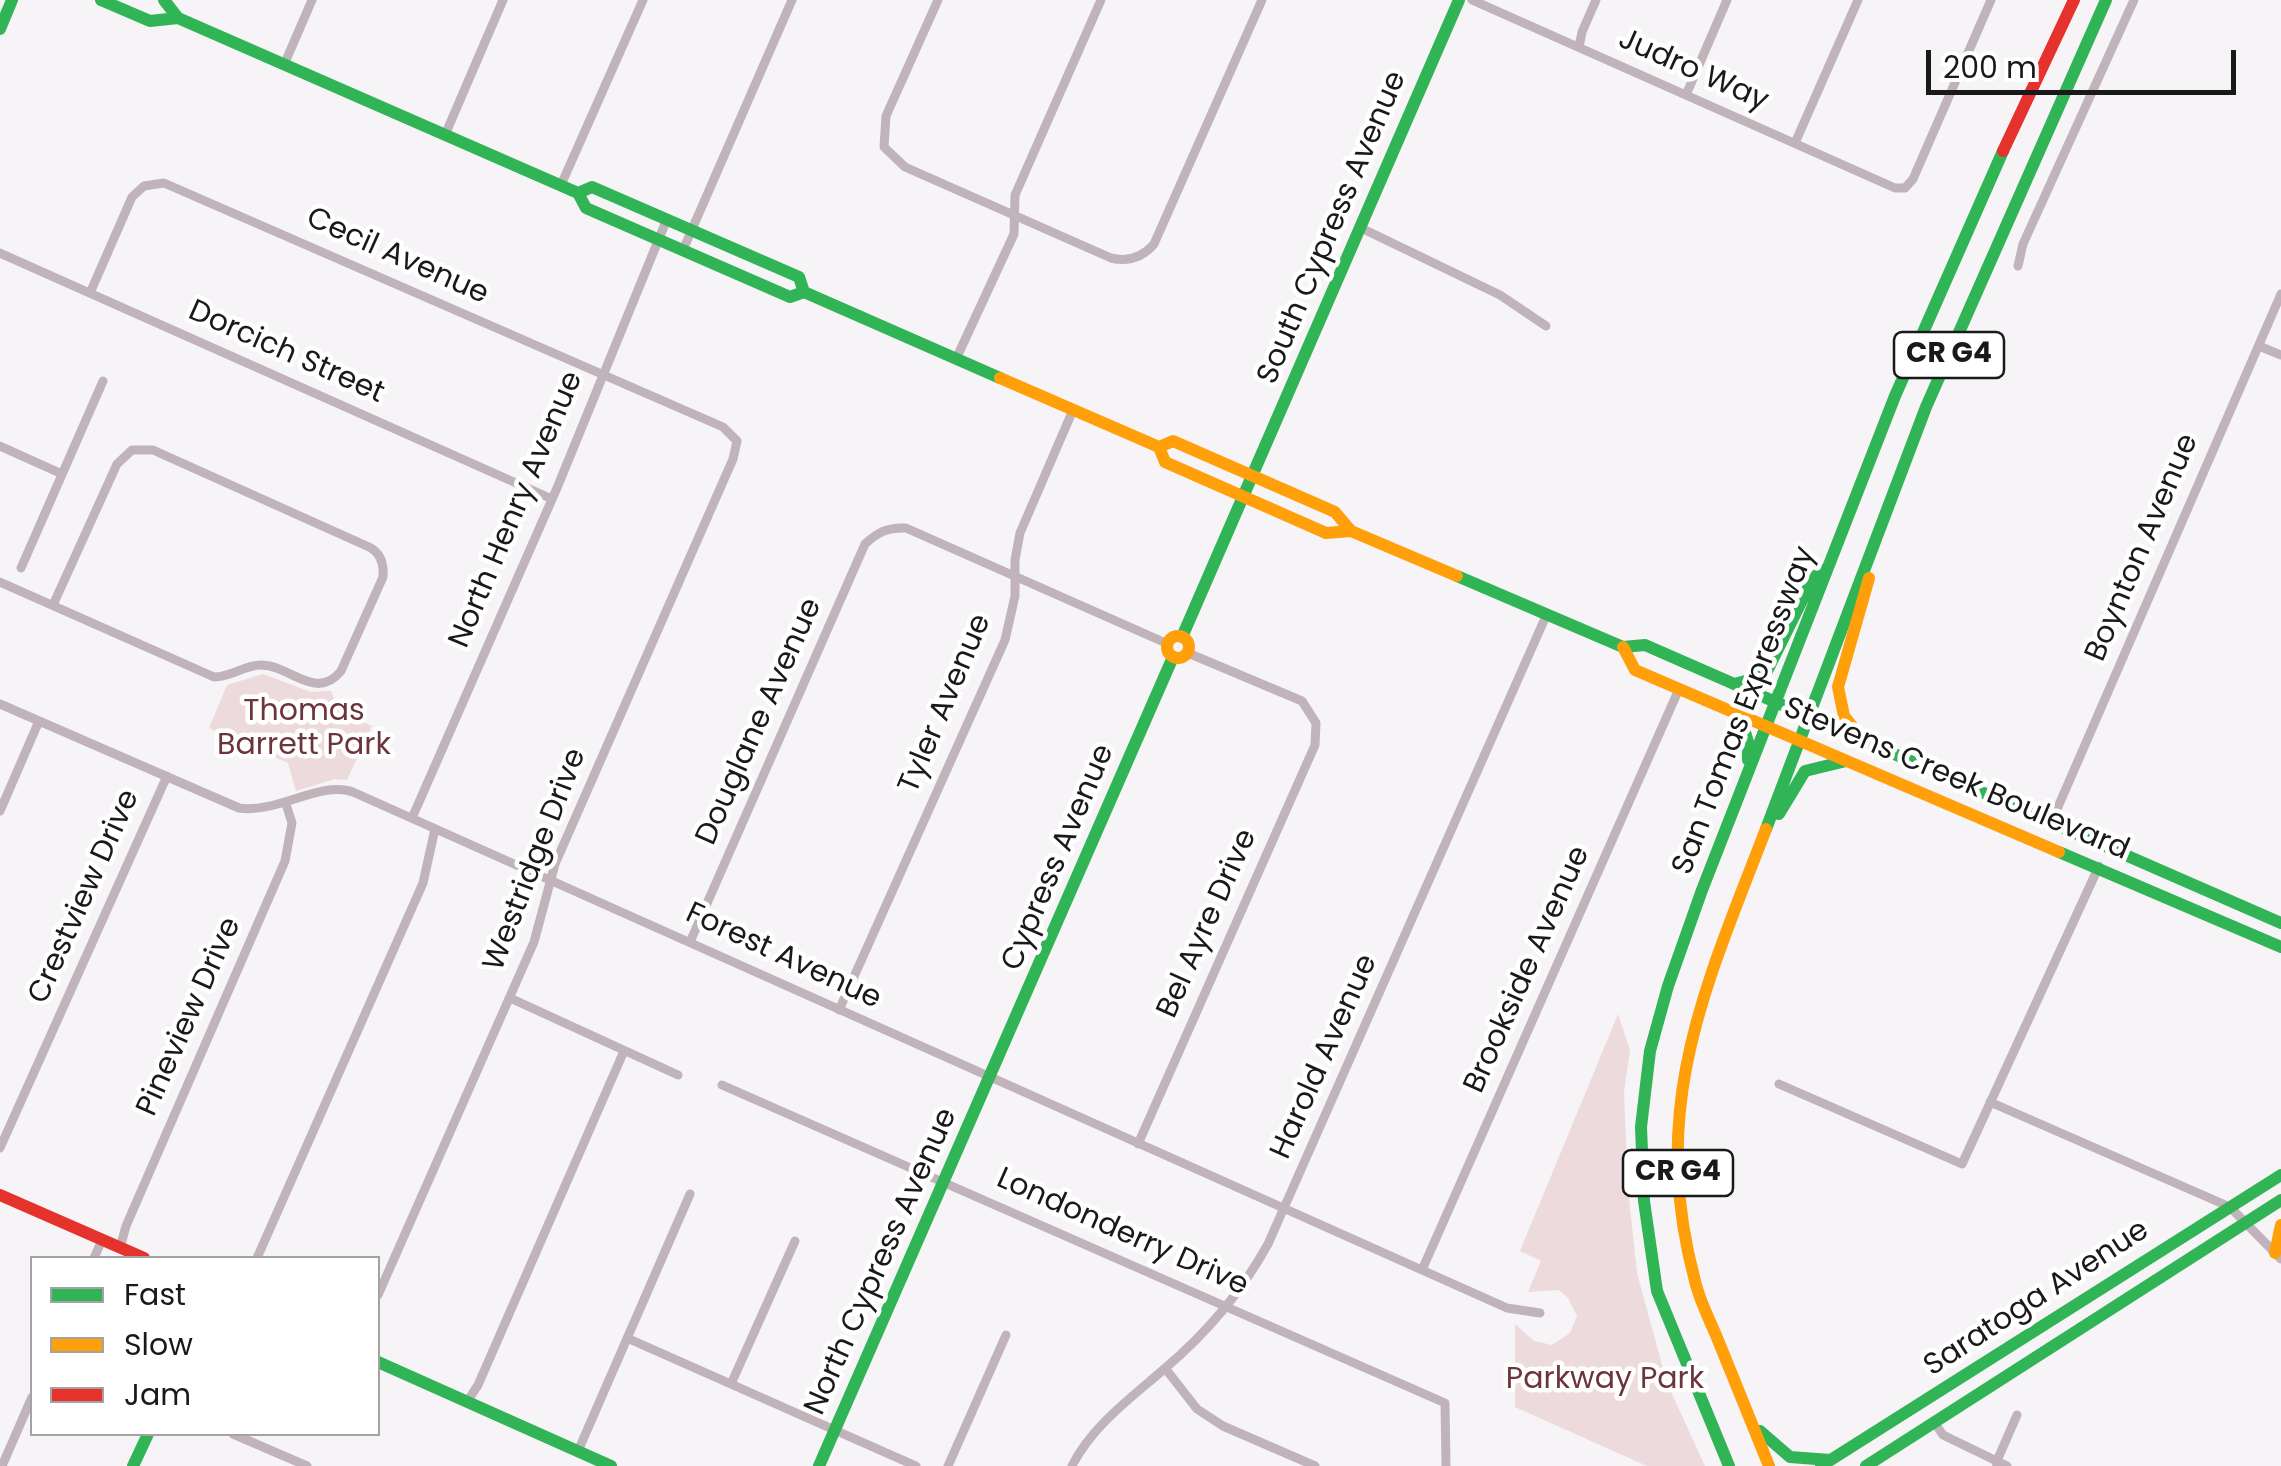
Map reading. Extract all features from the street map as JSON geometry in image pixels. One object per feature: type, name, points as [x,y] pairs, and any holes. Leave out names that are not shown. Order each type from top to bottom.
[{"type":"main road","points":[[0,30],[12,0]]},
{"type":"main road","name":"Stevens Creek Boulevard","points":[[101,0],[150,21],[178,18]]},
{"type":"main road","name":"Stevens Creek Boulevard","points":[[164,0],[178,18],[561,185],[578,193],[586,208],[790,298],[804,292],[956,358],[1159,448],[1165,462],[1326,534],[1351,532],[1623,647],[1645,645],[2281,922]]},
{"type":"main road","name":"South Cypress Avenue","points":[[1252,475],[1459,0]]},
{"type":"main road","name":"San Tomas Expressway","points":[[1729,1466],[1657,1291],[1644,1201],[1641,1126],[1650,1051],[1668,986],[1896,396],[2022,108],[2074,0]]},
{"type":"main road","name":"San Tomas Expressway","points":[[1769,1466],[1696,1283],[1679,1198],[1678,1129],[1686,1058],[1700,1000],[1926,407],[2106,0]]},
{"type":"main road","name":"Stevens Creek Boulevard","points":[[578,193],[592,187],[692,230],[799,277],[804,292]]},
{"type":"main road","name":"Stevens Creek Boulevard","points":[[1159,448],[1173,441],[1252,475],[1336,512],[1351,532]]},
{"type":"main road","points":[[1182,636],[1252,475]]},
{"type":"main road","points":[[1864,741],[1844,716],[1838,687],[1864,601],[1872,552]]},
{"type":"main road","points":[[1734,684],[1767,671],[1812,580],[1831,559]]},
{"type":"main road","points":[[1182,636],[1190,645],[1184,658],[1170,650],[1172,638],[1182,636]]},
{"type":"main road","name":"Stevens Creek Boulevard","points":[[1623,647],[1635,670],[2281,947]]},
{"type":"main road","name":"Cypress Avenue","points":[[991,1079],[1170,650]]},
{"type":"main road","points":[[1740,716],[1748,742],[1745,781]]},
{"type":"main road","points":[[1747,875],[1805,771],[1846,761]]},
{"type":"main road","points":[[2015,831],[2041,829],[2051,822]]},
{"type":"main road","points":[[2099,866],[2108,862],[2125,866],[2140,861]]},
{"type":"main road","name":"North Cypress Avenue","points":[[819,1466],[991,1079]]},
{"type":"main road","name":"Saratoga Avenue","points":[[1825,1463],[2281,1175]]},
{"type":"main road","points":[[0,1194],[139,1256]]},
{"type":"main road","name":"Saratoga Avenue","points":[[1866,1466],[2281,1200]]},
{"type":"main road","points":[[2278,1256],[2281,1225]]},
{"type":"main road","points":[[380,1363],[611,1466]]},
{"type":"main road","points":[[1744,1404],[1756,1426],[1784,1455],[1798,1462],[1825,1463]]},
{"type":"main road","points":[[133,1466],[147,1436]]},
{"type":"main road","points":[[1718,1442],[1718,1466]]},
{"type":"street","points":[[284,64],[312,0]]},
{"type":"street","points":[[445,135],[504,0]]},
{"type":"street","points":[[561,185],[643,0]]},
{"type":"street","points":[[682,250],[792,0]]},
{"type":"street","points":[[938,0],[886,116],[884,147],[905,167],[1111,258],[1124,260],[1138,257],[1154,244],[1262,0]]},
{"type":"street","points":[[956,358],[1014,234],[1016,196],[1101,0]]},
{"type":"street","name":"Judro Way","points":[[1472,0],[1894,188],[1905,188],[1913,178],[1991,0]]},
{"type":"street","points":[[1579,47],[1596,0]]},
{"type":"street","points":[[1686,94],[1727,0]]},
{"type":"street","points":[[1795,143],[1858,0]]},
{"type":"street","points":[[2018,266],[2023,244],[2134,0]]},
{"type":"street","name":"Cecil Avenue","points":[[90,294],[132,197],[144,186],[164,183],[723,427],[736,441]]},
{"type":"street","name":"North Henry Avenue","points":[[412,818],[552,499],[666,219]]},
{"type":"street","points":[[1358,227],[1500,295],[1546,326]]},
{"type":"street","name":"Dorcich Street","points":[[0,253],[552,499]]},
{"type":"street","name":"Boynton Avenue","points":[[2051,822],[2281,294]]},
{"type":"street","points":[[2258,346],[2281,355]]},
{"type":"street","points":[[21,568],[104,381]]},
{"type":"street","name":"Tyler Avenue","points":[[840,1010],[1005,640],[1012,618],[1014,560],[1020,533],[1073,410]]},
{"type":"street","name":"Westridge Drive","points":[[380,1290],[534,942],[555,864],[733,459],[736,441]]},
{"type":"street","points":[[0,446],[62,474]]},
{"type":"street","points":[[0,582],[214,676],[228,676],[263,665],[320,684],[341,671],[384,567],[376,550],[359,542],[153,450],[132,450],[116,464],[54,605]]},
{"type":"street","name":"Douglane Avenue","points":[[690,942],[865,544],[884,530],[906,528],[1016,576]]},
{"type":"street","points":[[1016,576],[1170,650]]},
{"type":"street","name":"Harold Avenue","points":[[1072,1466],[1121,1404],[1166,1368],[1228,1307],[1263,1253],[1546,616]]},
{"type":"street","name":"Bel Ayre Drive","points":[[1138,1144],[1314,744],[1316,723],[1302,702],[1188,652]]},
{"type":"street","name":"Brookside Avenue","points":[[1422,1270],[1679,690]]},
{"type":"street","name":"Forest Avenue","points":[[0,704],[239,808],[262,810],[338,788],[1506,1308],[1540,1313]]},
{"type":"street","points":[[0,812],[39,721]]},
{"type":"street","name":"Crestview Drive","points":[[0,1148],[167,776]]},
{"type":"street","name":"Pineview Drive","points":[[120,1248],[126,1226],[286,861],[292,823],[286,804]]},
{"type":"street","points":[[258,1256],[424,883],[435,828]]},
{"type":"street","points":[[1780,1084],[1962,1164],[2099,866]]},
{"type":"street","points":[[510,998],[678,1075]]},
{"type":"street","points":[[467,1402],[624,1051]]},
{"type":"street","name":"Londonderry Drive","points":[[722,1085],[1445,1403],[1446,1466]]},
{"type":"street","points":[[1990,1102],[2230,1207],[2278,1256]]},
{"type":"street","points":[[578,1451],[690,1194]]},
{"type":"street","points":[[95,1256],[102,1240]]},
{"type":"street","points":[[731,1384],[794,1241]]},
{"type":"street","points":[[948,1466],[1006,1335]]},
{"type":"street","points":[[627,1338],[916,1466]]},
{"type":"street","points":[[1166,1368],[1197,1409],[1223,1426],[1316,1466]]},
{"type":"street","points":[[2,1466],[30,1402]]},
{"type":"street","points":[[1934,1422],[1942,1435],[1999,1464],[2017,1415]]},
{"type":"street","points":[[238,1436],[307,1466]]},
{"type":"green space","name":"Thomas Barrett Park","points":[[263,674],[311,692],[331,691],[339,711],[372,726],[347,780],[335,779],[296,791],[288,763],[209,728],[227,685]]},
{"type":"green space","name":"Parkway Park","points":[[1618,1014],[1630,1050],[1624,1092],[1637,1273],[1667,1383],[1705,1466],[1647,1466],[1515,1407],[1515,1324],[1534,1341],[1552,1345],[1570,1333],[1577,1316],[1559,1290],[1528,1292],[1541,1261],[1520,1251]]},
{"type":"traffic: fast","points":[[0,29],[12,0]]},
{"type":"traffic: fast","points":[[101,0],[150,21],[178,18]]},
{"type":"traffic: fast","points":[[164,0],[178,18],[578,193],[586,208],[790,297],[804,292],[1000,378]]},
{"type":"traffic: fast","points":[[1182,637],[1459,0]]},
{"type":"traffic: fast","points":[[1766,829],[1926,407],[2106,0]]},
{"type":"traffic: fast","points":[[1729,1466],[1657,1291],[1644,1201],[1641,1127],[1650,1051],[1702,890],[1895,396],[2003,151]]},
{"type":"traffic: fast","points":[[578,193],[592,187],[799,277],[804,292]]},
{"type":"traffic: fast","points":[[1734,684],[1767,671],[1812,580],[1822,570]]},
{"type":"traffic: fast","points":[[1457,576],[1623,647],[1645,645],[2281,923]]},
{"type":"traffic: fast","points":[[819,1466],[1173,657]]},
{"type":"traffic: fast","points":[[1740,716],[1748,742],[1748,760]]},
{"type":"traffic: fast","points":[[1779,814],[1805,771],[1846,761]]},
{"type":"traffic: fast","points":[[2059,852],[2281,947]]},
{"type":"traffic: fast","points":[[1821,1466],[2281,1175]]},
{"type":"traffic: fast","points":[[1866,1466],[2281,1200]]},
{"type":"traffic: fast","points":[[380,1363],[611,1466]]},
{"type":"traffic: fast","points":[[1760,1431],[1790,1457],[1830,1460]]},
{"type":"traffic: fast","points":[[133,1466],[147,1436]]},
{"type":"traffic: slow","points":[[1000,378],[1159,447],[1165,462],[1326,533],[1351,531]]},
{"type":"traffic: slow","points":[[1159,447],[1173,441],[1335,512],[1351,531],[1457,576]]},
{"type":"traffic: slow","points":[[1864,741],[1844,716],[1838,687],[1869,578]]},
{"type":"traffic: slow","points":[[1178,636],[1186,639],[1189,647],[1186,655],[1178,658],[1170,655],[1167,647],[1170,639],[1178,636]]},
{"type":"traffic: slow","points":[[1623,647],[1635,670],[2059,852]]},
{"type":"traffic: slow","points":[[1766,829],[1704,996],[1681,1103],[1678,1159],[1682,1218],[1697,1289],[1769,1466]]},
{"type":"traffic: slow","points":[[2275,1253],[2281,1225]]},
{"type":"traffic: jam","points":[[2003,151],[2074,0]]},
{"type":"traffic: jam","points":[[0,1195],[139,1256]]}]
